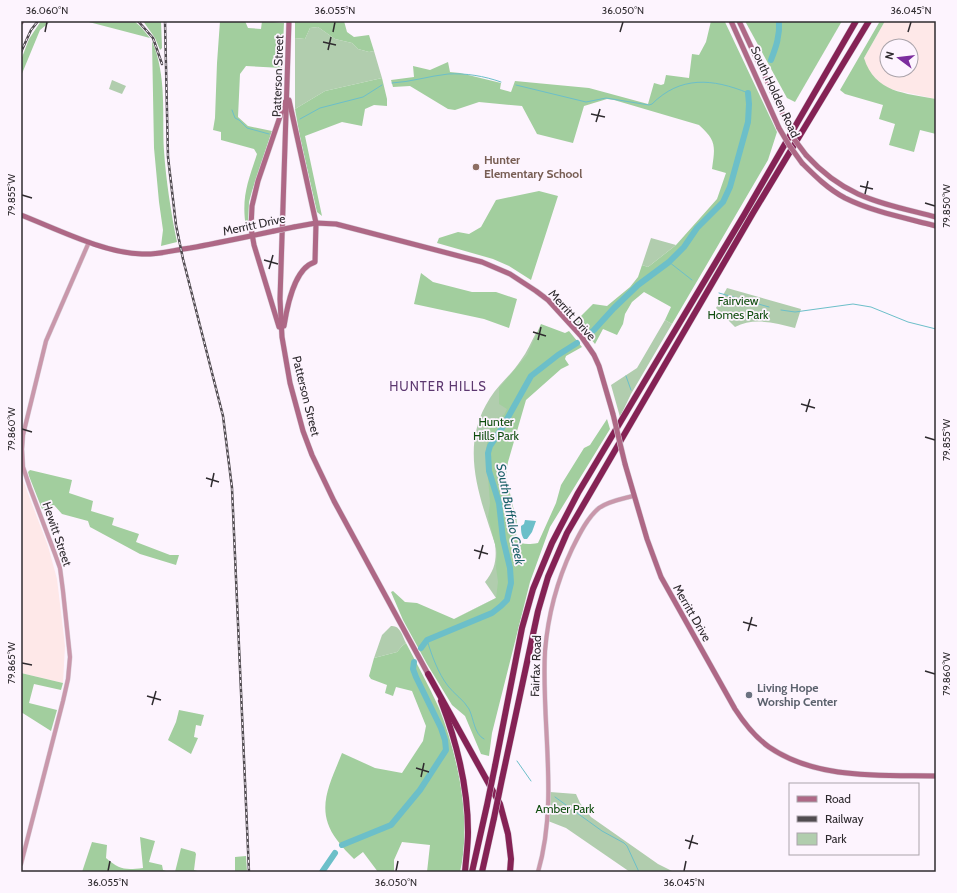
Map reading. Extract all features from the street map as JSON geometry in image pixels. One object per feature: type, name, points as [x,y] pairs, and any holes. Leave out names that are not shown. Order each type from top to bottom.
[{"type":"highway","points":[[472,872],[524,621],[533,589],[552,543],[578,493],[744,215],[856,21]]},
{"type":"highway","points":[[482,872],[538,611],[550,572],[567,533],[751,217],[869,21]]},
{"type":"highway","points":[[428,674],[449,723],[462,771],[467,806],[468,833],[466,872]]},
{"type":"highway","points":[[428,674],[500,804],[508,834],[511,859],[510,872]]},
{"type":"main road","name":"Patterson Street","points":[[289,21],[280,299],[282,336],[290,383],[303,431],[312,455],[334,501],[428,674]]},
{"type":"main road","name":"South Holden Road","points":[[731,21],[780,128],[789,145],[802,163],[825,185],[844,198],[872,209],[936,226]]},
{"type":"main road","name":"South Holden Road","points":[[739,21],[784,119],[794,138],[806,155],[828,176],[844,188],[856,194],[877,202],[936,217]]},
{"type":"main road","points":[[282,336],[286,312],[293,289],[303,269],[309,264],[315,262],[316,223],[287,93]]},
{"type":"main road","points":[[282,336],[252,236],[252,206],[254,193],[281,116],[287,93]]},
{"type":"main road","name":"Merritt Drive","points":[[21,215],[88,242],[115,250],[142,254],[160,253],[316,223],[347,227],[482,262],[501,270],[528,285],[548,300],[581,336],[591,350],[602,374],[633,496],[651,551],[665,586],[735,709],[747,726],[769,747],[802,763],[829,770],[863,774],[936,776]]},
{"type":"street","name":"Hewitt Street","points":[[21,864],[63,701],[68,678],[70,657],[68,624],[60,568],[23,467],[23,435],[46,341],[88,242]]},
{"type":"street","name":"Fairfax Road","points":[[538,872],[547,817],[548,783],[545,668],[548,630],[555,593],[563,569],[575,544],[584,526],[595,512],[610,503],[633,496]]},
{"type":"shaded area","points":[[885,21],[936,21],[936,99],[890,89],[880,83],[867,69],[864,58]]},
{"type":"shaded area","points":[[21,475],[48,546],[57,579],[65,646],[63,683],[21,673]]},
{"type":"green space","points":[[41,21],[51,21],[40,30],[21,76],[21,60],[29,39]]},
{"type":"green space","points":[[85,21],[134,21],[150,38]]},
{"type":"green space","points":[[143,21],[161,21],[162,48],[160,50],[155,38]]},
{"type":"green space","points":[[220,21],[245,21],[248,28],[261,29],[262,21],[284,23],[282,68],[246,66],[240,74],[238,117],[248,126],[272,131],[249,202],[248,225],[246,228],[244,207],[246,190],[257,154],[254,149],[221,140],[221,132],[213,130],[215,118]]},
{"type":"green space","points":[[295,21],[344,21],[347,32],[354,37],[369,35],[374,51],[369,52],[358,49],[352,43],[335,39],[318,27],[310,28],[305,39],[295,38]]},
{"type":"green space","points":[[711,21],[725,22],[777,132],[768,160],[672,324],[665,320],[671,307],[644,292],[632,302],[625,314],[623,324],[617,335],[603,329],[595,344],[576,321],[593,304],[607,306],[630,287],[638,277],[642,265],[648,267],[676,245],[717,199],[726,173],[712,169],[714,150],[712,140],[709,136],[699,125],[607,99],[584,106],[573,143],[537,134],[522,106],[479,102],[455,110],[448,109],[410,86],[393,87],[391,80],[414,77],[413,66],[430,70],[448,62],[450,72],[501,83],[500,89],[511,92],[515,81],[589,88],[648,104],[654,83],[661,85],[664,84],[666,75],[689,78],[692,54],[699,55],[706,42]]},
{"type":"green space","points":[[745,21],[842,21],[795,102],[787,98]]},
{"type":"green space","points":[[880,21],[885,21],[864,58],[869,70],[883,85],[892,89],[902,93],[936,99],[936,134],[920,130],[914,152],[889,145],[895,124],[879,119],[883,105],[845,94],[840,90]]},
{"type":"green space","points":[[318,27],[335,39],[352,43],[358,49],[369,52],[374,51],[382,78],[325,91],[295,109],[295,38],[305,39],[310,28]]},
{"type":"green space","points":[[152,41],[157,54],[162,81],[165,162],[177,242],[161,246],[163,230],[154,148]]},
{"type":"green space","points":[[382,78],[387,99],[387,106],[374,105],[365,109],[362,126],[342,122],[305,136],[322,216],[317,212],[295,109],[325,91]]},
{"type":"green space","points":[[112,80],[126,86],[122,94],[109,89]]},
{"type":"green space","points":[[539,191],[558,196],[531,280],[509,266],[493,259],[437,243],[439,238],[458,232],[469,234],[481,227],[496,200]]},
{"type":"green space","points":[[651,238],[676,245],[648,267],[642,265]]},
{"type":"green space","points":[[421,273],[433,282],[472,292],[496,292],[517,299],[509,328],[484,319],[414,304]]},
{"type":"green space","name":"Fairview Homes Park","points":[[727,288],[801,309],[795,328],[765,322],[750,322],[735,327],[716,308]]},
{"type":"green space","points":[[665,320],[672,324],[631,394],[620,417],[611,385],[637,368]]},
{"type":"green space","points":[[541,324],[565,333],[569,331],[582,347],[566,356],[565,359],[569,365],[561,369],[526,400],[508,462],[506,475],[517,523],[516,535],[517,539],[521,543],[538,543],[556,503],[561,485],[584,448],[590,445],[607,419],[610,429],[550,527],[530,582],[492,733],[489,756],[481,754],[465,716],[452,705],[427,664],[403,620],[391,592],[393,591],[405,602],[417,603],[454,619],[496,598],[498,582],[496,567],[497,552],[488,517],[490,503],[486,450],[489,430],[497,418],[504,415],[507,409],[499,404],[499,388],[527,355]]},
{"type":"green space","name":"Hunter Hills Park","points":[[536,333],[558,343],[576,339],[528,385],[503,473],[522,586],[454,619],[496,598],[485,582],[493,569],[496,549],[478,489],[475,471],[475,434],[481,416],[490,398],[525,354]]},
{"type":"green space","points":[[30,470],[72,480],[69,493],[93,501],[91,511],[114,518],[112,525],[139,534],[136,542],[170,555],[179,555],[176,565],[140,554],[90,527],[88,521],[62,514],[54,505],[42,509],[29,476],[28,472]]},
{"type":"green space","points":[[391,626],[399,629],[406,643],[397,652],[374,658],[382,635]]},
{"type":"green space","points":[[406,643],[439,708],[452,747],[457,768],[464,810],[463,852],[460,872],[427,872],[430,845],[402,842],[394,860],[394,872],[378,872],[363,852],[354,859],[347,852],[330,829],[326,818],[326,797],[342,753],[375,768],[402,773],[423,741],[426,726],[412,691],[396,687],[393,696],[385,693],[387,685],[371,679],[369,676],[374,658],[397,652]]},
{"type":"green space","points":[[21,673],[63,683],[61,690],[34,684],[29,703],[57,710],[51,731],[21,712]]},
{"type":"green space","points":[[179,710],[204,715],[201,726],[196,725],[194,737],[198,738],[191,754],[168,740],[176,722]]},
{"type":"green space","name":"Amber Park","points":[[550,792],[576,794],[580,803],[591,817],[658,864],[674,872],[630,872],[566,828],[548,821]]},
{"type":"green space","points":[[140,837],[155,841],[149,862],[162,865],[163,870],[169,872],[82,872],[92,842],[107,845],[106,858],[115,865],[127,869],[143,868]]},
{"type":"green space","points":[[181,848],[195,852],[194,870],[201,872],[175,872]]},
{"type":"green space","points":[[246,856],[247,872],[235,872],[235,857]]},
{"type":"water","points":[[525,520],[536,521],[532,532],[527,539],[524,539],[521,531],[521,526],[524,524]]},
{"type":"waterway","name":"South Buffalo Creek","points":[[771,60],[778,37],[779,21]]},
{"type":"waterway","points":[[392,83],[448,74],[475,75],[501,82]]},
{"type":"waterway","points":[[516,85],[586,102],[606,98],[649,105],[674,88],[697,82],[722,84],[748,93]]},
{"type":"waterway","points":[[300,119],[320,108],[363,97],[382,85]]},
{"type":"waterway","name":"South Buffalo Creek","points":[[589,334],[638,285],[669,262],[684,247],[697,228],[723,202],[730,187],[748,122],[748,93]]},
{"type":"waterway","points":[[232,110],[235,118],[247,128],[269,134]]},
{"type":"waterway","points":[[669,262],[692,280]]},
{"type":"waterway","points":[[719,293],[769,307]]},
{"type":"waterway","points":[[781,310],[795,312],[853,304],[871,307],[908,322],[936,329]]},
{"type":"waterway","name":"South Buffalo Creek","points":[[421,648],[427,640],[492,613],[507,600],[511,583],[510,568],[503,539],[499,503],[489,471],[488,453],[490,446],[502,428],[531,376],[558,355],[577,343]]},
{"type":"waterway","points":[[626,376],[631,390]]},
{"type":"waterway","points":[[427,640],[441,676],[450,689],[467,706],[478,734],[484,739]]},
{"type":"waterway","name":"South Buffalo Creek","points":[[342,845],[391,825],[420,790],[446,750],[445,740],[441,728],[413,669],[414,662]]},
{"type":"waterway","points":[[517,761],[531,781]]},
{"type":"waterway","points":[[555,797],[602,831],[624,843],[627,846],[639,872]]},
{"type":"waterway","name":"South Buffalo Creek","points":[[322,872],[335,853]]},
{"type":"railway","points":[[21,52],[31,30],[38,21]]},
{"type":"railway","points":[[138,21],[153,38],[162,64]]},
{"type":"railway","points":[[165,21],[168,157],[176,225],[183,259],[223,416],[232,488],[249,872]]},
{"type":"place","name":"Hunter Elementary School","points":[[476,167]]},
{"type":"place","name":"Living Hope Worship Center","points":[[749,695]]},
{"type":"district","name":"HUNTER HILLS","points":[[438,386]]}]
